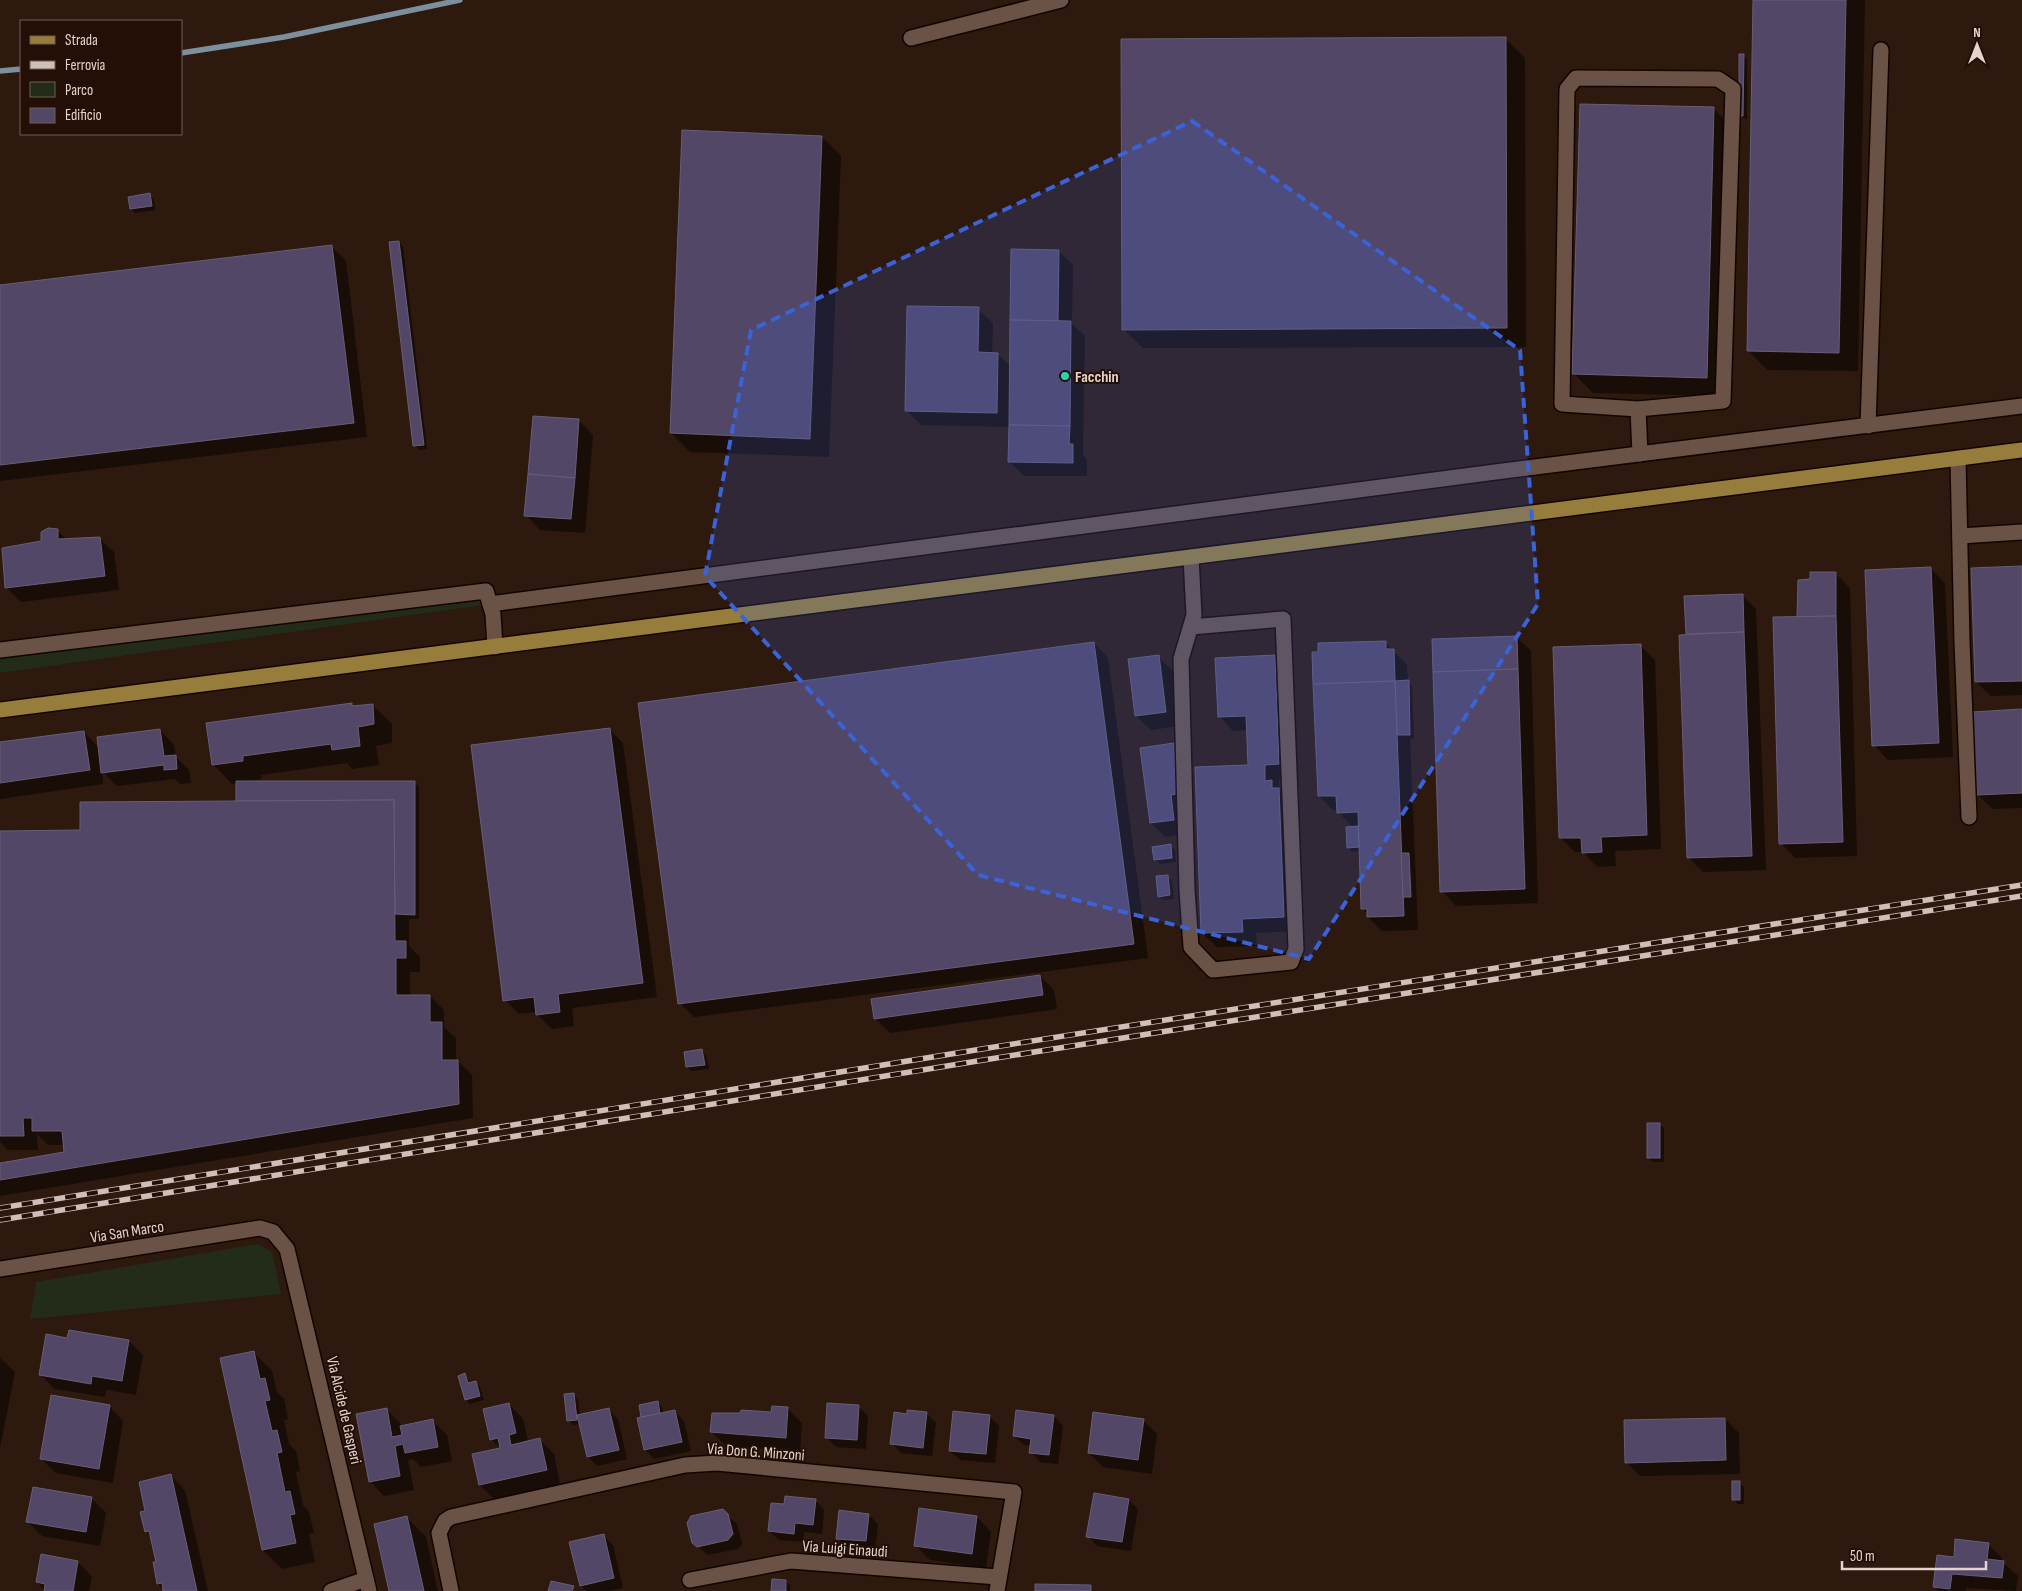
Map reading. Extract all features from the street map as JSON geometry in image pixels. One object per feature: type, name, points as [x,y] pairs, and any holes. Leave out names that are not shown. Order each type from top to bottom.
[{"type":"main road","points":[[0,710],[2022,450]]},
{"type":"street","points":[[911,38],[1060,0]]},
{"type":"street","points":[[1868,426],[1881,50]]},
{"type":"street","points":[[1576,78],[1718,79],[1733,89],[1723,401],[1638,409],[1562,404],[1568,89],[1576,78]]},
{"type":"street","points":[[490,604],[2022,406]]},
{"type":"street","points":[[1638,409],[1640,454]]},
{"type":"street","points":[[1958,458],[1962,642],[1969,817]]},
{"type":"street","points":[[1960,536],[2022,532]]},
{"type":"street","points":[[1191,557],[1194,615],[1181,659],[1187,890],[1191,947],[1213,970],[1290,962],[1296,949],[1283,619],[1191,627]]},
{"type":"street","points":[[0,650],[486,591],[492,614],[495,647]]},
{"type":"street","name":"Via San Marco","points":[[0,1269],[260,1228]]},
{"type":"street","name":"Via Alcide de Gasperi","points":[[260,1228],[273,1232],[287,1250],[367,1585],[331,1591]]},
{"type":"street","name":"Via Don G. Minzoni","points":[[451,1591],[439,1533],[445,1521],[451,1517],[685,1465],[717,1462],[1014,1492],[997,1584]]},
{"type":"street","name":"Via Luigi Einaudi","points":[[690,1580],[791,1561],[997,1584]]},
{"type":"highlighted area","points":[[1192,121],[1520,350],[1538,604],[1309,959],[978,875],[705,576],[751,330]]},
{"type":"green space","points":[[486,591],[490,604],[0,673],[0,650]]},
{"type":"green space","points":[[258,1244],[272,1252],[281,1294],[30,1319],[36,1282]]},
{"type":"building","points":[[1753,0],[1846,0],[1839,353],[1747,351]]},
{"type":"building","points":[[1506,37],[1507,328],[1122,330],[1121,39]]},
{"type":"building","points":[[1739,54],[1744,54],[1743,116],[1739,116]]},
{"type":"building","points":[[1580,104],[1714,107],[1707,378],[1572,374]]},
{"type":"building","points":[[682,130],[822,136],[810,439],[670,433]]},
{"type":"building","points":[[150,193],[152,206],[130,209],[128,197]]},
{"type":"building","points":[[399,241],[424,445],[413,446],[389,242]]},
{"type":"building","points":[[332,245],[354,423],[0,465],[0,285]]},
{"type":"building","points":[[1011,249],[1059,250],[1058,321],[1010,320]]},
{"type":"building","points":[[907,306],[979,307],[978,352],[998,353],[997,413],[905,411]]},
{"type":"building","points":[[1010,320],[1071,321],[1070,426],[1009,425]]},
{"type":"building","points":[[533,416],[579,419],[575,478],[528,474]]},
{"type":"building","points":[[1009,425],[1070,426],[1069,444],[1073,444],[1073,463],[1008,462]]},
{"type":"building","points":[[528,474],[575,478],[571,519],[524,516]]},
{"type":"building","points":[[48,528],[58,529],[58,539],[100,537],[105,576],[5,588],[2,548],[41,541],[41,532]]},
{"type":"building","points":[[2022,566],[2022,681],[1975,682],[1971,568]]},
{"type":"building","points":[[1931,567],[1939,743],[1872,746],[1865,570]]},
{"type":"building","points":[[1810,572],[1836,572],[1836,616],[1797,617],[1798,580],[1810,579]]},
{"type":"building","points":[[1743,594],[1744,632],[1686,634],[1684,596]]},
{"type":"building","points":[[1836,616],[1843,842],[1779,844],[1773,617]]},
{"type":"building","points":[[1744,632],[1752,856],[1687,858],[1679,635]]},
{"type":"building","points":[[1517,636],[1518,669],[1433,672],[1432,639]]},
{"type":"building","points":[[1386,641],[1386,649],[1394,649],[1395,681],[1313,684],[1312,652],[1318,652],[1318,643]]},
{"type":"building","points":[[1094,642],[1134,944],[678,1004],[638,703]]},
{"type":"building","points":[[1641,644],[1647,835],[1601,837],[1602,852],[1582,853],[1581,838],[1559,838],[1553,647]]},
{"type":"building","points":[[1159,655],[1166,712],[1135,716],[1128,659]]},
{"type":"building","points":[[1275,655],[1279,764],[1265,765],[1265,781],[1272,780],[1272,788],[1279,788],[1284,917],[1242,919],[1243,932],[1201,933],[1195,767],[1248,765],[1246,716],[1218,717],[1215,658]]},
{"type":"building","points":[[1518,669],[1525,889],[1440,892],[1433,672]]},
{"type":"building","points":[[1409,680],[1410,735],[1397,735],[1395,681]]},
{"type":"building","points":[[1395,681],[1404,916],[1367,917],[1367,909],[1361,909],[1358,812],[1337,813],[1336,796],[1318,796],[1313,684]]},
{"type":"building","points":[[352,703],[352,706],[373,704],[374,724],[358,727],[360,746],[332,750],[331,744],[243,756],[243,761],[212,765],[206,723]]},
{"type":"building","points":[[2022,709],[2022,793],[1977,795],[1973,712]]},
{"type":"building","points":[[610,728],[643,983],[558,994],[560,1012],[536,1015],[534,997],[503,1001],[471,745]]},
{"type":"building","points":[[160,729],[164,756],[176,755],[177,769],[164,770],[164,765],[101,773],[97,737]]},
{"type":"building","points":[[84,731],[90,770],[0,783],[0,742]]},
{"type":"building","points":[[1174,743],[1176,794],[1171,795],[1174,820],[1150,823],[1140,748]]},
{"type":"building","points":[[236,781],[415,781],[415,915],[395,914],[394,800],[236,801]]},
{"type":"building","points":[[394,800],[395,941],[406,941],[406,958],[396,958],[396,995],[430,995],[430,1022],[442,1022],[442,1060],[458,1060],[459,1104],[0,1180],[0,1163],[64,1152],[62,1131],[32,1131],[32,1118],[23,1118],[24,1136],[0,1136],[0,831],[80,830],[80,802]]},
{"type":"building","points":[[1358,826],[1359,847],[1347,848],[1346,827]]},
{"type":"building","points":[[1171,844],[1172,858],[1154,860],[1152,847]]},
{"type":"building","points":[[1401,853],[1409,853],[1411,897],[1403,897]]},
{"type":"building","points":[[1168,875],[1170,895],[1158,897],[1156,876]]},
{"type":"building","points":[[1040,975],[1043,995],[874,1019],[871,999]]},
{"type":"building","points":[[702,1049],[705,1065],[686,1067],[684,1052]]},
{"type":"building","points":[[1647,1123],[1660,1123],[1660,1158],[1647,1158]]},
{"type":"building","points":[[69,1330],[129,1340],[122,1381],[92,1376],[91,1384],[39,1375],[46,1334],[67,1338]]},
{"type":"building","points":[[254,1351],[260,1379],[265,1378],[270,1400],[265,1401],[272,1431],[277,1430],[282,1452],[277,1453],[285,1492],[290,1491],[295,1514],[290,1515],[296,1543],[262,1550],[220,1358]]},
{"type":"building","points":[[465,1373],[468,1383],[476,1381],[480,1396],[465,1400],[458,1376]]},
{"type":"building","points":[[574,1393],[577,1420],[567,1421],[564,1394]]},
{"type":"building","points":[[51,1395],[110,1405],[99,1469],[40,1459]]},
{"type":"building","points":[[658,1401],[660,1414],[641,1417],[639,1405]]},
{"type":"building","points":[[509,1403],[516,1433],[509,1435],[511,1445],[540,1438],[547,1470],[479,1485],[472,1454],[500,1448],[498,1438],[490,1440],[483,1409]]},
{"type":"building","points":[[827,1403],[859,1405],[857,1440],[825,1438]]},
{"type":"building","points":[[772,1406],[788,1407],[786,1438],[710,1432],[712,1413],[740,1413],[741,1410],[771,1412]]},
{"type":"building","points":[[387,1408],[392,1437],[402,1435],[400,1426],[433,1419],[438,1447],[405,1453],[403,1444],[395,1446],[400,1476],[369,1482],[356,1414]]},
{"type":"building","points":[[609,1408],[619,1450],[587,1457],[577,1415]]},
{"type":"building","points":[[675,1410],[682,1442],[644,1450],[637,1418]]},
{"type":"building","points":[[907,1410],[927,1412],[923,1448],[890,1444],[894,1412],[907,1414]]},
{"type":"building","points":[[1016,1410],[1054,1415],[1049,1455],[1029,1453],[1031,1439],[1013,1436]]},
{"type":"building","points":[[953,1411],[990,1415],[986,1454],[949,1451]]},
{"type":"building","points":[[1093,1412],[1144,1419],[1138,1460],[1088,1453]]},
{"type":"building","points":[[1725,1418],[1726,1460],[1625,1463],[1624,1420]]},
{"type":"building","points":[[171,1474],[197,1591],[163,1591],[162,1583],[157,1584],[153,1562],[156,1562],[149,1531],[145,1532],[140,1512],[145,1511],[139,1482]]},
{"type":"building","points":[[1732,1481],[1740,1481],[1740,1500],[1732,1500]]},
{"type":"building","points":[[33,1487],[92,1497],[86,1532],[26,1522]]},
{"type":"building","points":[[1094,1493],[1129,1499],[1122,1542],[1086,1537]]},
{"type":"building","points":[[785,1496],[816,1499],[813,1525],[795,1523],[794,1534],[768,1531],[771,1503],[784,1504]]},
{"type":"building","points":[[919,1508],[977,1516],[972,1554],[914,1546]]},
{"type":"building","points":[[723,1509],[728,1514],[733,1534],[728,1540],[697,1547],[692,1543],[687,1523],[691,1516]]},
{"type":"building","points":[[839,1510],[869,1514],[866,1541],[836,1539]]},
{"type":"building","points":[[407,1516],[424,1591],[389,1591],[374,1524]]},
{"type":"building","points":[[604,1534],[614,1578],[580,1586],[569,1542]]},
{"type":"building","points":[[1955,1539],[1989,1543],[1987,1559],[2004,1561],[2002,1578],[1952,1574],[1950,1589],[1933,1587],[1937,1555],[1954,1557]]},
{"type":"building","points":[[41,1554],[78,1561],[73,1591],[44,1591],[45,1584],[36,1582]]},
{"type":"building","points":[[772,1579],[786,1580],[786,1591],[771,1591]]},
{"type":"building","points":[[551,1581],[574,1586],[572,1591],[548,1591]]},
{"type":"building","points":[[1035,1584],[1091,1585],[1091,1591],[1035,1591]]},
{"type":"waterway","points":[[182,53],[284,37],[460,0]]},
{"type":"waterway","points":[[0,71],[20,69]]},
{"type":"railway","points":[[0,1208],[988,1048],[2022,885]]},
{"type":"railway","points":[[0,1220],[990,1059],[2022,896]]},
{"type":"place","name":"Facchin","points":[[1065,376]]}]
